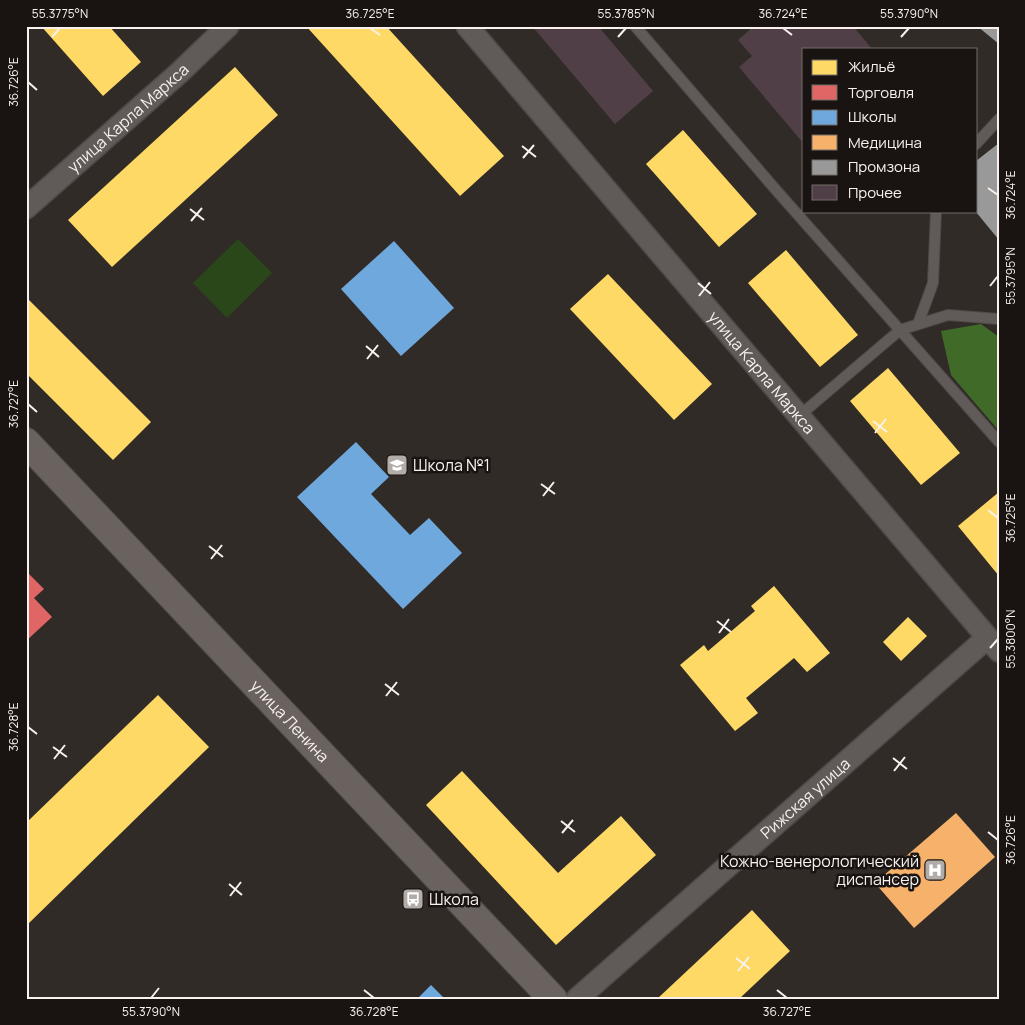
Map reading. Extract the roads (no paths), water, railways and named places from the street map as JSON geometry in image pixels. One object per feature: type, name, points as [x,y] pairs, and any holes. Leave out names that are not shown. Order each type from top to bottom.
[{"type":"street","name":"улица Карла Маркса","points":[[26,208],[179,73],[228,26]]},
{"type":"street","name":"улица Карла Маркса","points":[[467,26],[993,644]]},
{"type":"street","name":"улица Ленина","points":[[26,442],[553,999]]},
{"type":"street","name":"Рижская улица","points":[[577,999],[993,644]]},
{"type":"lane","points":[[635,26],[776,190],[999,442]]},
{"type":"lane","points":[[978,142],[999,119]]},
{"type":"lane","points":[[918,324],[932,283],[936,212]]},
{"type":"lane","points":[[799,416],[900,330],[948,315],[999,319]]},
{"type":"place","name":"Школа №1","points":[[397,465]]},
{"type":"place","name":"Кожно-венерологический диспансер","points":[[935,870]]},
{"type":"place","name":"Школа","points":[[413,899]]}]
